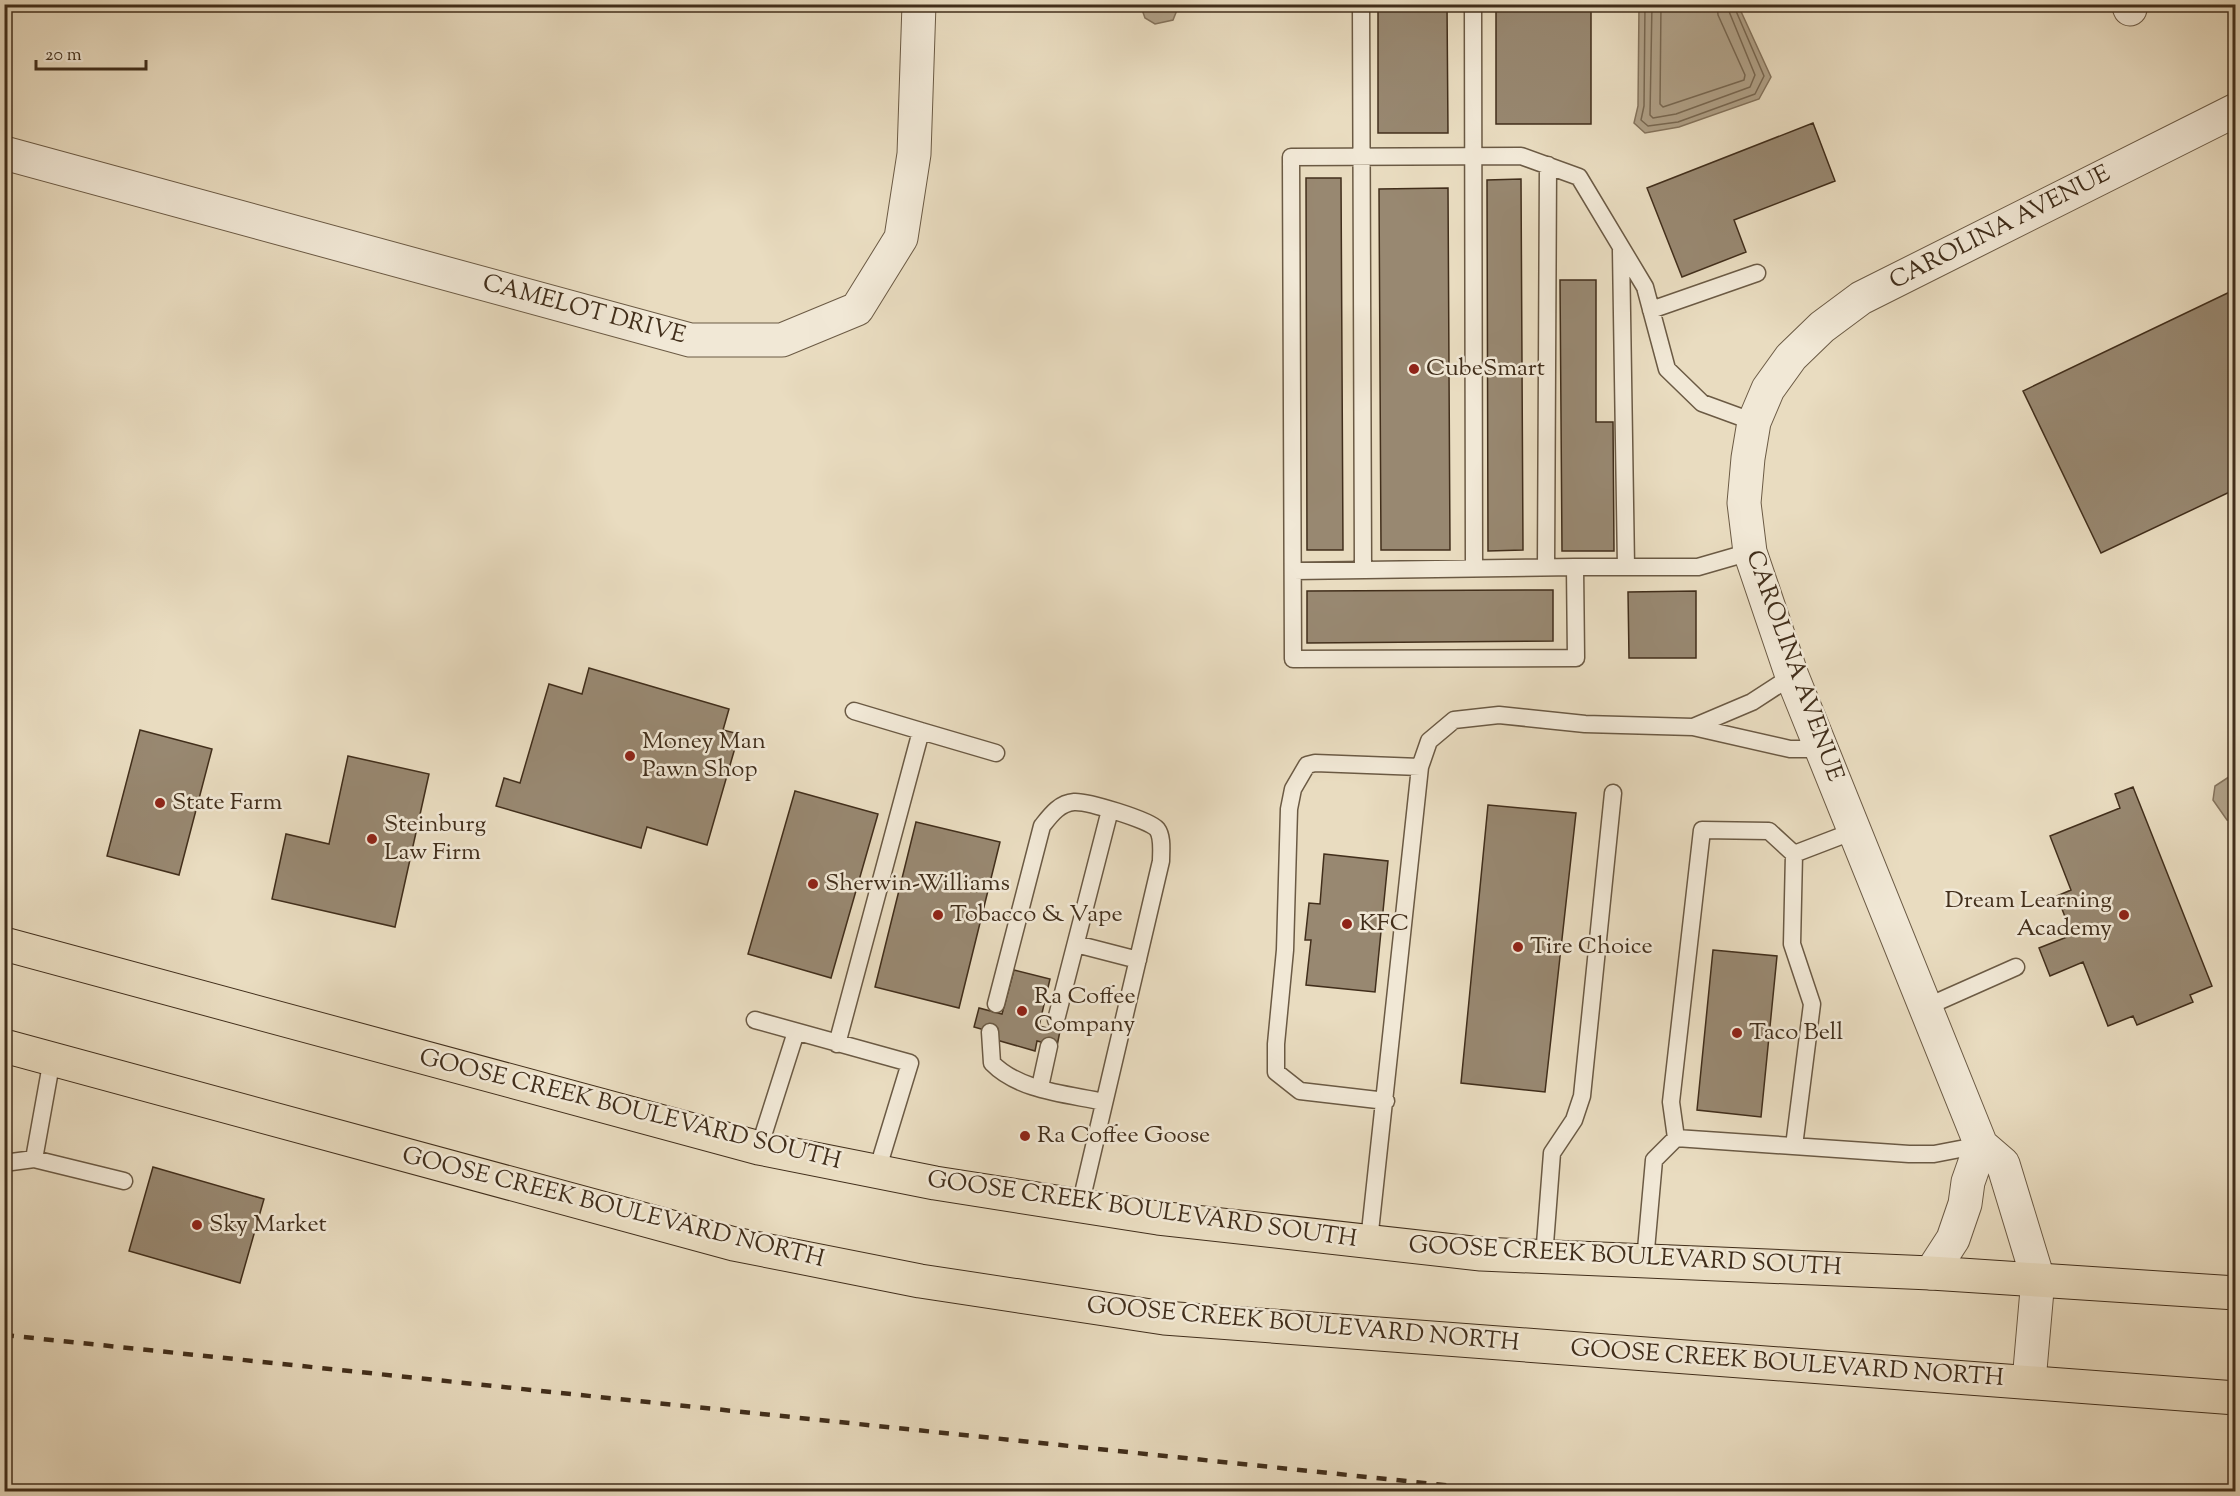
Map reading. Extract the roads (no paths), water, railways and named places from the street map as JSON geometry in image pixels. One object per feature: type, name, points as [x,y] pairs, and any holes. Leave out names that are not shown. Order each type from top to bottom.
[{"type":"highway","name":"GOOSE CREEK BOULEVARD SOUTH","points":[[4,944],[759,1148],[877,1172],[1080,1206],[1158,1218],[1480,1254],[1931,1273],[2235,1293]]},
{"type":"highway","name":"GOOSE CREEK BOULEVARD NORTH","points":[[4,1046],[734,1244],[920,1281],[1164,1318],[2235,1398]]},
{"type":"street","name":"CAMELOT DRIVE","points":[[4,153],[690,340],[782,340],[857,309],[901,238],[914,154],[919,4]]},
{"type":"street","name":"CAROLINA AVENUE","points":[[2029,1381],[2038,1279],[2003,1164],[1981,1145],[1792,676],[1750,552],[1744,503],[1754,422],[1768,389],[1791,357],[1822,327],[1861,298],[2235,110]]},
{"type":"street","points":[[1931,1273],[1953,1239],[1965,1204],[1968,1182],[1981,1145]]},
{"type":"lane","points":[[1361,4],[1363,570]]},
{"type":"lane","points":[[1473,4],[1474,568]]},
{"type":"lane","points":[[1575,567],[1576,658],[1293,659],[1291,157],[1521,156],[1579,177],[1644,287],[1667,369],[1702,403],[1754,422]]},
{"type":"lane","points":[[1546,567],[1548,165]]},
{"type":"lane","points":[[1621,249],[1626,567]]},
{"type":"lane","points":[[1651,310],[1757,273]]},
{"type":"lane","points":[[1293,571],[1698,567],[1750,552]]},
{"type":"lane","points":[[1693,727],[1752,702],[1792,676]]},
{"type":"lane","points":[[854,711],[996,753]]},
{"type":"lane","points":[[1369,1241],[1386,1101],[1420,767],[1429,741],[1454,720],[1499,715],[1585,724],[1693,727],[1790,749],[1822,749]]},
{"type":"lane","points":[[837,1044],[921,731]]},
{"type":"lane","points":[[1386,1101],[1300,1091],[1276,1072],[1276,1044],[1285,950],[1289,809],[1293,789],[1307,765],[1315,763],[1420,767]]},
{"type":"lane","points":[[1544,1257],[1552,1153],[1574,1120],[1582,1096],[1613,793]]},
{"type":"lane","points":[[996,1005],[1042,826],[1055,809],[1074,802],[1148,822],[1158,830],[1162,843],[1161,861],[1080,1206]]},
{"type":"lane","points":[[1056,1020],[1110,810]]},
{"type":"lane","points":[[1676,1138],[1671,1102],[1702,830],[1769,831],[1794,854],[1792,944],[1812,1005],[1794,1146]]},
{"type":"lane","points":[[1794,854],[1854,831]]},
{"type":"lane","points":[[1076,944],[1138,960]]},
{"type":"lane","points":[[1926,1006],[2016,968]]},
{"type":"lane","points":[[755,1020],[910,1063],[877,1172]]},
{"type":"lane","points":[[759,1148],[796,1032]]},
{"type":"lane","points":[[990,1032],[992,1063],[1002,1073],[1040,1087],[1104,1102]]},
{"type":"lane","points":[[1040,1087],[1049,1046]]},
{"type":"lane","points":[[34,1159],[52,1059]]},
{"type":"lane","points":[[1645,1261],[1654,1160],[1676,1138],[1934,1154],[1981,1145]]},
{"type":"lane","points":[[4,1163],[34,1159],[124,1181]]},
{"type":"water","points":[[1140,4],[1179,5],[1173,20],[1155,24],[1145,18]]},
{"type":"water","points":[[1639,5],[1738,5],[1771,77],[1759,99],[1679,127],[1645,133],[1634,123],[1638,106]]},
{"type":"water","points":[[2235,773],[2235,821],[2227,820],[2213,800],[2215,786]]},
{"type":"railway","points":[[4,1335],[1511,1492]]},
{"type":"place","name":"CubeSmart","points":[[1414,369]]},
{"type":"place","name":"Money Man Pawn Shop","points":[[630,756]]},
{"type":"place","name":"State Farm","points":[[160,803]]},
{"type":"place","name":"Steinburg Law Firm","points":[[372,839]]},
{"type":"place","name":"Sherwin-Williams","points":[[813,884]]},
{"type":"place","name":"Tobacco & Vape","points":[[938,915]]},
{"type":"place","name":"Dream Learning Academy","points":[[2124,915]]},
{"type":"place","name":"KFC","points":[[1347,924]]},
{"type":"place","name":"Tire Choice","points":[[1518,947]]},
{"type":"place","name":"Ra Coffee Company","points":[[1022,1011]]},
{"type":"place","name":"Taco Bell","points":[[1737,1033]]},
{"type":"place","name":"Ra Coffee Goose","points":[[1025,1136]]},
{"type":"place","name":"Sky Market","points":[[197,1225]]}]
